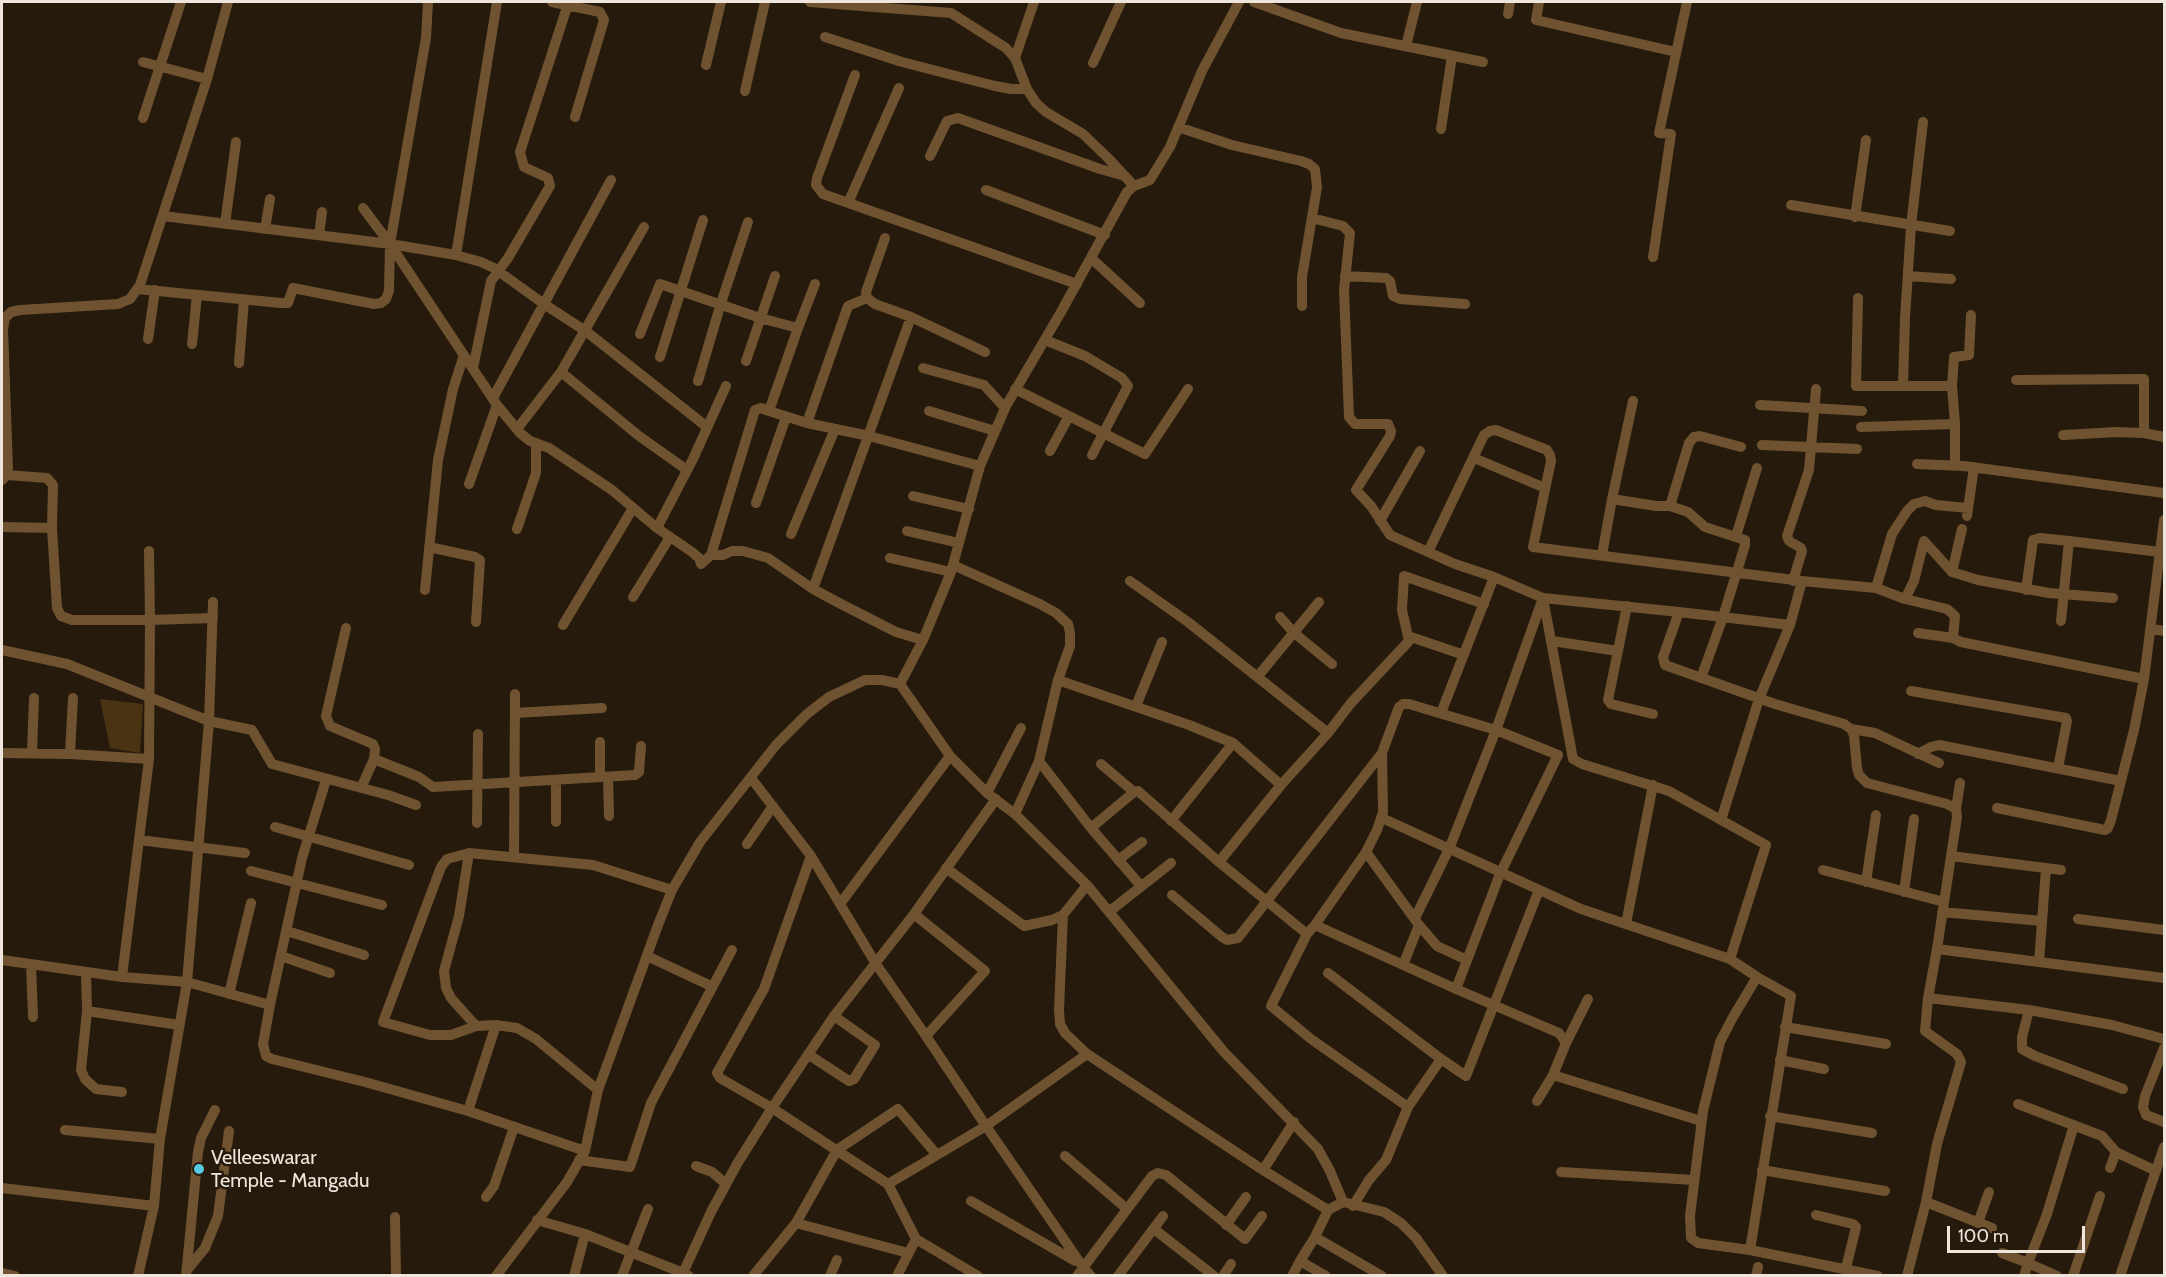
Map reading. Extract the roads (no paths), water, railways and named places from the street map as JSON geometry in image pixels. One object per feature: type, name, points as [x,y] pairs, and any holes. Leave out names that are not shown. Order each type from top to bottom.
[{"type":"street","points":[[144,118],[182,2]]},
{"type":"street","points":[[213,618],[72,620],[61,616],[57,608],[52,485],[47,478],[4,478],[3,329],[5,318],[11,312],[118,304],[130,299],[137,289],[164,216],[207,79],[225,2]]},
{"type":"street","points":[[137,289],[288,303],[293,288],[374,304],[386,299],[389,291],[390,244],[426,38],[428,2]]},
{"type":"street","points":[[456,255],[497,2]]},
{"type":"street","points":[[552,2],[600,12],[604,20],[575,117]]},
{"type":"street","points":[[706,65],[721,2]]},
{"type":"street","points":[[744,91],[765,2]]},
{"type":"street","points":[[810,2],[951,13],[1006,48],[1015,58],[1027,88],[1036,103],[1046,112],[1083,134],[1134,186]]},
{"type":"street","points":[[1015,58],[1034,2]]},
{"type":"street","points":[[1093,63],[1120,2]]},
{"type":"street","points":[[900,684],[923,640],[952,569],[980,466],[1005,408],[1128,192],[1134,186],[1150,180],[1170,147],[1202,70],[1239,2]]},
{"type":"street","points":[[1254,2],[1335,31],[1483,62]]},
{"type":"street","points":[[1406,46],[1417,2]]},
{"type":"street","points":[[1508,14],[1510,2]]},
{"type":"street","points":[[1539,2],[1536,20],[1676,52]]},
{"type":"street","points":[[1653,257],[1671,134],[1659,133],[1687,2]]},
{"type":"street","points":[[473,368],[489,286],[519,241],[550,186],[548,178],[524,167],[520,152],[568,4]]},
{"type":"street","points":[[825,37],[902,62],[995,86],[1011,89],[1027,88]]},
{"type":"street","points":[[1441,129],[1452,56]]},
{"type":"street","points":[[143,62],[207,79]]},
{"type":"street","points":[[855,75],[817,178],[816,185],[824,194],[1077,284]]},
{"type":"street","points":[[848,203],[899,88]]},
{"type":"street","points":[[930,156],[947,121],[957,118],[1125,176]]},
{"type":"street","points":[[1903,386],[1911,226],[1923,122]]},
{"type":"street","points":[[1178,127],[1232,145],[1309,164],[1315,169],[1317,187],[1302,277],[1302,306]]},
{"type":"street","points":[[1855,217],[1866,140]]},
{"type":"street","points":[[225,224],[237,142]]},
{"type":"street","points":[[469,484],[495,402],[544,304],[611,180]]},
{"type":"street","points":[[986,190],[1104,235]]},
{"type":"street","points":[[265,229],[270,200]]},
{"type":"street","points":[[1791,205],[1950,231]]},
{"type":"street","points":[[363,208],[390,244],[495,402],[517,429],[530,441],[549,448],[612,490],[657,528],[699,558],[701,564],[711,555],[755,410],[761,408],[807,423],[869,436],[980,466]]},
{"type":"street","points":[[319,236],[322,212]]},
{"type":"street","points":[[164,216],[390,244],[456,255],[481,262],[498,271],[584,330],[707,427]]},
{"type":"street","points":[[1312,218],[1343,226],[1350,233],[1345,276],[1349,417],[1355,424],[1388,424],[1391,431],[1356,490],[1371,506],[1390,536],[1543,598],[1790,625]]},
{"type":"street","points":[[660,357],[703,220]]},
{"type":"street","points":[[698,381],[748,222]]},
{"type":"street","points":[[517,429],[561,372],[644,227]]},
{"type":"street","points":[[885,238],[866,292],[867,298],[875,304],[911,317],[984,352]]},
{"type":"street","points":[[1091,258],[1140,303]]},
{"type":"street","points":[[746,361],[775,276]]},
{"type":"street","points":[[1345,276],[1386,278],[1390,281],[1392,296],[1400,299],[1465,304]]},
{"type":"street","points":[[1908,276],[1951,279]]},
{"type":"street","points":[[640,334],[658,284],[721,303],[760,318],[798,328]]},
{"type":"street","points":[[769,411],[815,284]]},
{"type":"street","points":[[148,339],[155,290]]},
{"type":"street","points":[[192,344],[197,295]]},
{"type":"street","points":[[807,423],[848,306],[867,298]]},
{"type":"street","points":[[1858,298],[1856,386],[1952,386]]},
{"type":"street","points":[[239,363],[244,300]]},
{"type":"street","points":[[1955,466],[1952,386],[1954,357],[1969,355],[1971,315]]},
{"type":"street","points":[[813,589],[911,317]]},
{"type":"street","points":[[1045,340],[1084,356],[1126,381],[1127,390],[1092,455]]},
{"type":"street","points":[[425,590],[442,436],[464,355]]},
{"type":"street","points":[[923,368],[984,384],[1005,408]]},
{"type":"street","points":[[561,372],[639,436],[687,470]]},
{"type":"street","points":[[2016,380],[2144,379],[2144,434]]},
{"type":"street","points":[[657,528],[664,518],[726,386]]},
{"type":"street","points":[[1015,389],[1145,454],[1188,389]]},
{"type":"street","points":[[1721,820],[1759,699],[1790,625],[1802,551],[1789,541],[1787,536],[1805,484],[1812,447],[1816,389]]},
{"type":"street","points":[[1602,555],[1633,401]]},
{"type":"street","points":[[1760,405],[1862,411]]},
{"type":"street","points":[[929,411],[995,431]]},
{"type":"street","points":[[1050,451],[1069,416]]},
{"type":"street","points":[[756,504],[786,417]]},
{"type":"street","points":[[1861,427],[1955,424]]},
{"type":"street","points":[[791,534],[835,429]]},
{"type":"street","points":[[1428,552],[1484,435],[1496,430],[1547,450],[1551,461],[1533,547],[1798,581],[1876,588],[1905,599],[1950,610],[1954,616],[1953,638]]},
{"type":"street","points":[[2063,435],[2117,432],[2164,437]]},
{"type":"street","points":[[1670,506],[1689,443],[1694,437],[1700,436],[1741,447]]},
{"type":"street","points":[[517,529],[536,473],[536,443]]},
{"type":"street","points":[[1762,445],[1857,449]]},
{"type":"street","points":[[1380,521],[1420,451]]},
{"type":"street","points":[[1474,458],[1545,488]]},
{"type":"street","points":[[1917,464],[1974,467],[2164,493]]},
{"type":"street","points":[[1876,588],[1892,534],[1907,511],[1914,504],[1925,501],[1968,512],[1974,467]]},
{"type":"street","points":[[1736,536],[1757,468]]},
{"type":"street","points":[[913,496],[969,509]]},
{"type":"street","points":[[1612,499],[1670,506],[1688,512],[1704,527],[1744,539],[1746,543],[1701,678]]},
{"type":"street","points":[[563,626],[633,508]]},
{"type":"street","points":[[1997,808],[2103,831],[2108,828],[2134,730],[2144,679],[2161,580],[2160,552],[2164,521]]},
{"type":"street","points":[[2,527],[52,528]]},
{"type":"street","points":[[1952,572],[1962,529]]},
{"type":"street","points":[[907,531],[959,543]]},
{"type":"street","points":[[633,597],[670,537]]},
{"type":"street","points":[[2026,590],[2033,540],[2040,538],[2160,552]]},
{"type":"street","points":[[1905,599],[1914,581],[1924,541],[1952,572],[1992,584],[2026,590],[2113,598]]},
{"type":"street","points":[[2061,621],[2069,541]]},
{"type":"street","points":[[429,547],[476,557],[480,560],[477,622]]},
{"type":"street","points":[[122,977],[149,759],[151,698],[149,551]]},
{"type":"street","points":[[711,555],[743,551],[768,558],[813,589],[896,632],[923,640]]},
{"type":"street","points":[[890,558],[952,569],[1040,604],[1068,624],[1070,646],[1058,680],[1039,761],[1016,814]]},
{"type":"street","points":[[1219,862],[1351,703],[1409,641],[1402,610],[1404,576],[1484,604]]},
{"type":"street","points":[[1441,713],[1494,578]]},
{"type":"street","points":[[1130,581],[1188,622],[1328,733]]},
{"type":"street","points":[[1543,598],[1573,759],[1582,764],[1669,791],[1766,844],[1730,959]]},
{"type":"street","points":[[1403,965],[1417,922],[1449,849],[1496,730],[1543,598]]},
{"type":"street","points":[[138,1275],[154,1206],[160,1139],[187,982],[209,721],[213,602]]},
{"type":"street","points":[[1258,676],[1319,602]]},
{"type":"street","points":[[1627,606],[1608,696],[1609,702],[1653,714]]},
{"type":"street","points":[[1679,612],[1663,657],[1664,663],[1669,668],[1759,699],[1833,720],[1851,729],[1875,733],[1939,763]]},
{"type":"street","points":[[1280,617],[1293,632],[1332,664]]},
{"type":"street","points":[[346,628],[328,705],[327,722],[330,726],[373,744],[374,759],[360,788]]},
{"type":"street","points":[[2151,629],[2164,631]]},
{"type":"street","points":[[1918,633],[1953,638],[1961,642],[2144,679]]},
{"type":"street","points":[[1408,636],[1464,655]]},
{"type":"street","points":[[1552,641],[1618,651]]},
{"type":"street","points":[[1136,706],[1162,642]]},
{"type":"street","points":[[2,651],[67,664],[209,721],[252,730],[272,764],[388,795],[416,806]]},
{"type":"street","points":[[496,1275],[567,1182],[582,1155],[598,1090],[647,956],[672,890],[700,842],[776,745],[807,714],[829,698],[865,681],[882,680],[900,684],[950,756],[992,796],[1016,814],[1087,885],[1224,1052],[1318,1149],[1348,1204]]},
{"type":"street","points":[[1058,680],[1136,706],[1233,743],[1281,785]]},
{"type":"street","points":[[1911,691],[2066,718],[2058,768]]},
{"type":"street","points":[[514,857],[515,694]]},
{"type":"street","points":[[32,753],[34,698]]},
{"type":"street","points":[[70,754],[73,698]]},
{"type":"street","points":[[1172,895],[1227,940],[1238,938],[1382,753],[1399,706],[1409,704],[1496,730],[1558,755],[1500,874],[1456,989]]},
{"type":"street","points":[[515,713],[602,708]]},
{"type":"street","points":[[537,1220],[631,1251],[685,1275],[711,1212],[772,1107],[834,1016],[914,914],[946,868],[992,796],[1021,728]]},
{"type":"street","points":[[1851,729],[1859,775],[1867,783],[1947,804],[1956,809]]},
{"type":"street","points":[[477,822],[478,734]]},
{"type":"street","points":[[600,742],[609,816]]},
{"type":"street","points":[[1171,821],[1233,743]]},
{"type":"street","points":[[1918,754],[1940,745],[2121,782]]},
{"type":"street","points":[[374,759],[419,777],[433,787],[635,775],[639,772],[641,746]]},
{"type":"street","points":[[2,753],[149,759]]},
{"type":"street","points":[[1382,753],[1382,818],[1366,852],[1307,934],[1271,1006],[1311,1039],[1408,1107]]},
{"type":"street","points":[[840,904],[950,756]]},
{"type":"street","points":[[1039,761],[1091,828],[1141,886]]},
{"type":"street","points":[[1101,764],[1134,792],[1138,791],[1219,862],[1307,934]]},
{"type":"street","points":[[751,778],[811,856],[876,964],[986,1126],[1080,1271]]},
{"type":"street","points":[[326,780],[309,836],[286,931],[263,1044],[266,1056],[468,1111],[582,1155],[630,1167],[651,1103],[732,950]]},
{"type":"street","points":[[556,780],[556,822]]},
{"type":"street","points":[[1907,1275],[1926,1202],[1937,1144],[1961,1062],[1957,1054],[1925,1031],[1960,783]]},
{"type":"street","points":[[1626,924],[1653,785]]},
{"type":"street","points":[[1091,828],[1134,792]]},
{"type":"street","points":[[747,844],[773,806]]},
{"type":"street","points":[[1866,882],[1876,814]]},
{"type":"street","points":[[1382,818],[1500,874],[1581,909],[1730,959],[1756,977],[1791,996],[1750,1250]]},
{"type":"street","points":[[1904,892],[1914,819]]},
{"type":"street","points":[[275,827],[409,864]]},
{"type":"street","points":[[139,840],[245,854]]},
{"type":"street","points":[[1118,860],[1142,843]]},
{"type":"street","points":[[1366,852],[1437,946],[1467,960]]},
{"type":"street","points":[[598,1090],[536,1040],[517,1028],[496,1025],[476,1026],[452,1035],[430,1035],[383,1022],[441,867],[447,859],[469,853],[593,865],[672,890]]},
{"type":"street","points":[[469,853],[459,916],[444,971],[446,987],[451,998],[476,1026]]},
{"type":"street","points":[[811,856],[764,989],[717,1073],[720,1078],[772,1107],[888,1184],[916,1239],[978,1275]]},
{"type":"street","points":[[1951,856],[2061,870]]},
{"type":"street","points":[[1110,911],[1171,863]]},
{"type":"street","points":[[946,868],[1024,926],[1052,920],[1063,915],[1087,885]]},
{"type":"street","points":[[2039,962],[2046,868]]},
{"type":"street","points":[[1823,870],[1904,892],[1943,907],[2042,921]]},
{"type":"street","points":[[251,872],[382,905]]},
{"type":"street","points":[[1328,973],[1466,1076],[1539,890]]},
{"type":"street","points":[[229,994],[251,903]]},
{"type":"street","points":[[914,914],[985,971],[926,1036]]},
{"type":"street","points":[[1063,915],[1059,1010],[1060,1024],[1065,1033],[1088,1054],[1263,1170],[1328,1210]]},
{"type":"street","points":[[2078,919],[2164,930]]},
{"type":"street","points":[[1315,925],[1559,1033],[1566,1043]]},
{"type":"street","points":[[286,931],[364,955]]},
{"type":"street","points":[[1936,950],[2164,978]]},
{"type":"street","points":[[281,956],[330,973]]},
{"type":"street","points":[[647,956],[711,986]]},
{"type":"street","points":[[2,960],[122,977],[187,982],[270,1005]]},
{"type":"street","points":[[31,964],[33,1017]]},
{"type":"street","points":[[86,972],[87,1011],[81,1070],[85,1079],[96,1089],[122,1092]]},
{"type":"street","points":[[1756,977],[1720,1042],[1701,1121],[1689,1230],[1691,1238],[1698,1243],[1750,1250],[1878,1275]]},
{"type":"street","points":[[1928,998],[2029,1010],[2112,1025],[2164,1039]]},
{"type":"street","points":[[1537,1101],[1553,1075],[1588,999]]},
{"type":"street","points":[[2029,1010],[2022,1037],[2022,1049],[2123,1089]]},
{"type":"street","points":[[87,1011],[179,1025]]},
{"type":"street","points":[[809,1055],[849,1081],[855,1079],[875,1045],[834,1016]]},
{"type":"street","points":[[468,1111],[496,1025]]},
{"type":"street","points":[[1785,1027],[1886,1044]]},
{"type":"street","points":[[2164,1048],[2145,1096],[2143,1107],[2146,1115],[2164,1122]]},
{"type":"street","points":[[888,1184],[986,1126],[1088,1054]]},
{"type":"street","points":[[1348,1204],[1386,1160],[1408,1107],[1441,1059]]},
{"type":"street","points":[[1780,1060],[1824,1069]]},
{"type":"street","points":[[1553,1075],[1701,1121]]},
{"type":"street","points":[[2018,1104],[2102,1136],[2116,1152],[2160,1168]]},
{"type":"street","points":[[753,1275],[796,1223],[837,1150],[898,1109],[937,1155]]},
{"type":"street","points":[[187,1273],[198,1152],[201,1138],[214,1110]]},
{"type":"street","points":[[1770,1116],[1872,1133]]},
{"type":"street","points":[[1263,1170],[1294,1122]]},
{"type":"street","points":[[2024,1275],[2047,1214],[2074,1125]]},
{"type":"street","points":[[486,1197],[494,1186],[514,1127]]},
{"type":"street","points":[[66,1130],[160,1139]]},
{"type":"street","points":[[187,1273],[206,1248],[218,1216],[229,1131]]},
{"type":"street","points":[[2120,1275],[2160,1168],[2164,1147]]},
{"type":"street","points":[[2110,1168],[2116,1152]]},
{"type":"street","points":[[1065,1156],[1127,1209]]},
{"type":"street","points":[[696,1166],[712,1172],[726,1184]]},
{"type":"street","points":[[1762,1170],[1885,1191]]},
{"type":"street","points":[[1561,1172],[1694,1180]]},
{"type":"street","points":[[1080,1271],[1152,1176],[1162,1174],[1245,1239],[1262,1216]]},
{"type":"street","points":[[2,1188],[154,1206]]},
{"type":"street","points":[[1978,1223],[1989,1192]]},
{"type":"street","points":[[2073,1275],[2100,1196]]},
{"type":"street","points":[[1226,1225],[1246,1197]]},
{"type":"street","points":[[971,1201],[1066,1254],[1080,1271],[1091,1275]]},
{"type":"street","points":[[1926,1202],[1992,1228]]},
{"type":"street","points":[[1292,1275],[1328,1210],[1348,1204],[1384,1212],[1401,1223],[1416,1238],[1443,1275]]},
{"type":"street","points":[[622,1275],[648,1209]]},
{"type":"street","points":[[1816,1215],[1851,1223],[1856,1227],[1846,1268]]},
{"type":"street","points":[[1119,1275],[1162,1216]]},
{"type":"street","points":[[395,1217],[396,1275]]},
{"type":"street","points":[[796,1223],[908,1253]]},
{"type":"street","points":[[1154,1229],[1214,1275]]},
{"type":"street","points":[[574,1275],[585,1234]]},
{"type":"street","points":[[1315,1237],[1382,1275]]},
{"type":"street","points":[[897,1275],[916,1239]]},
{"type":"street","points":[[2002,1253],[2057,1275]]},
{"type":"street","points":[[830,1275],[837,1260]]},
{"type":"street","points":[[1300,1261],[1326,1275]]},
{"type":"street","points":[[1223,1275],[1231,1264]]},
{"type":"street","points":[[2,1273],[15,1275]]},
{"type":"place","name":"Velleeswarar Temple - Mangadu","points":[[199,1169]]}]
